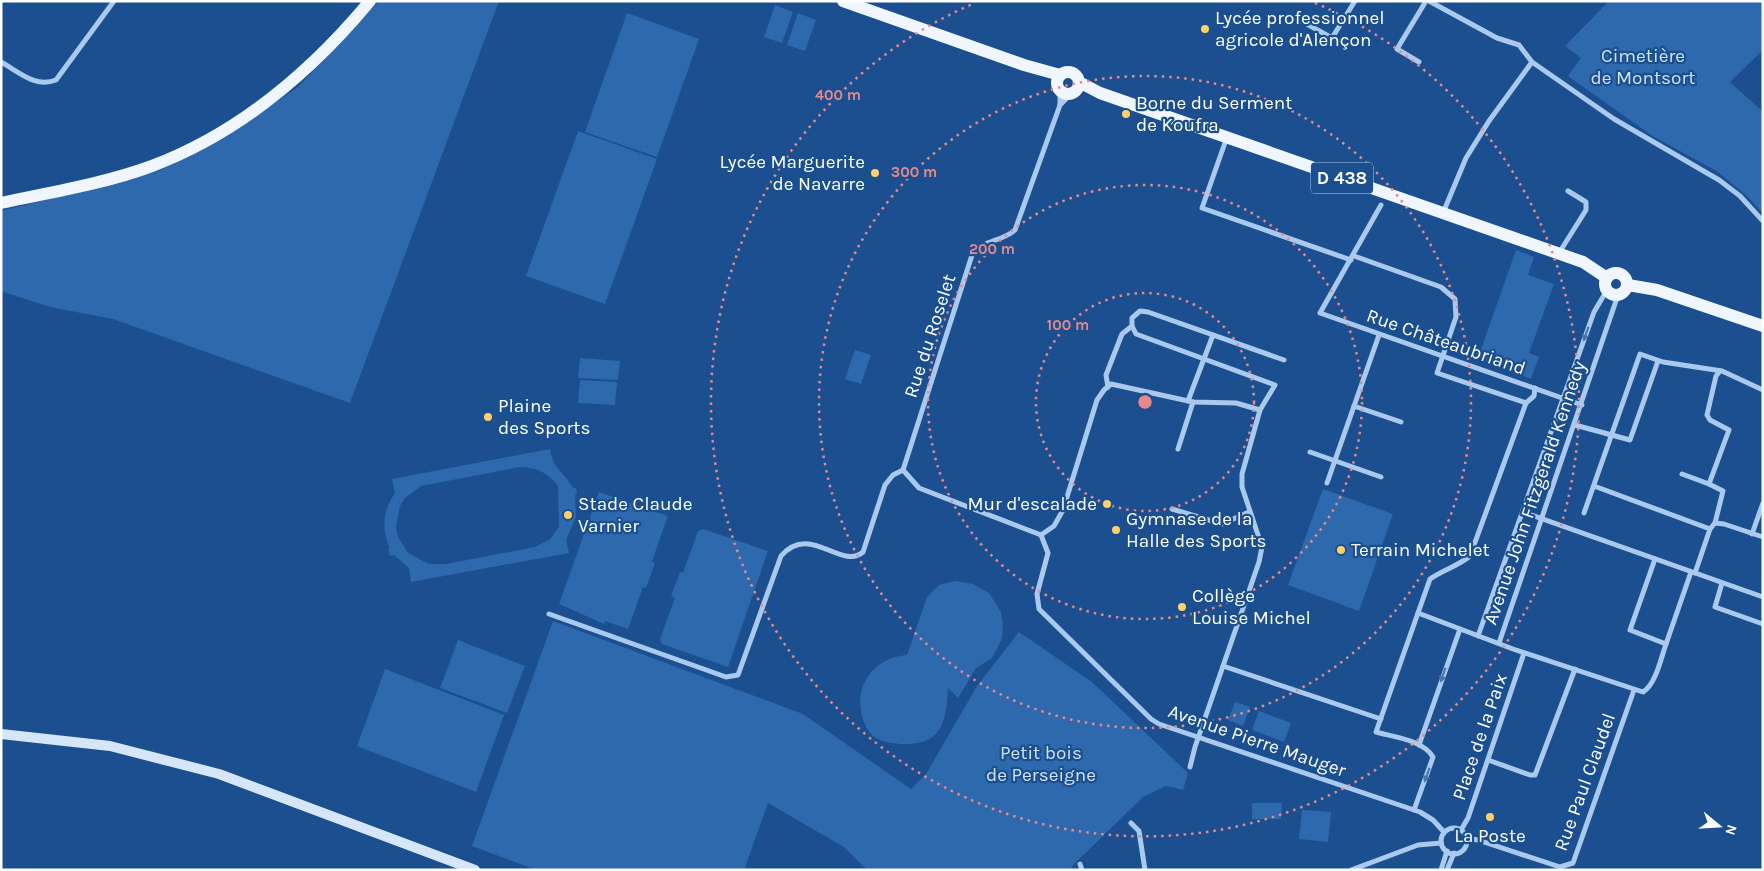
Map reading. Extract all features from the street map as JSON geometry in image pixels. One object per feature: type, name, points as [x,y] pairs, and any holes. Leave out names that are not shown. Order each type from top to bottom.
[{"type":"main road","points":[[327,48],[365,1]]},
{"type":"main road","points":[[1,203],[88,185],[151,166],[177,156],[215,136],[274,97],[344,32],[370,1]]},
{"type":"main road","points":[[843,1],[1024,65],[1067,86]]},
{"type":"main road","name":"D 438","points":[[1067,86],[1100,93],[1227,136],[1583,262],[1610,288]]},
{"type":"main road","points":[[1612,274],[1622,274],[1628,285],[1626,290],[1610,288],[1612,274]]},
{"type":"main road","points":[[1628,285],[1657,290],[1763,326]]},
{"type":"main road","points":[[1,734],[110,746],[182,763],[219,774],[475,870]]},
{"type":"street","points":[[1,62],[36,82],[46,84],[56,80],[114,1]]},
{"type":"street","points":[[1296,18],[1332,38],[1355,1]]},
{"type":"street","points":[[1419,62],[1397,48],[1427,1],[1497,38],[1519,45],[1532,62],[1614,119],[1719,180],[1740,196],[1763,221]]},
{"type":"street","points":[[1443,214],[1466,158],[1489,121],[1532,62]]},
{"type":"street","name":"Rue du Roselet","points":[[1060,105],[1067,86]]},
{"type":"street","name":"Rue du Roselet","points":[[904,470],[972,252],[978,246],[1009,236],[1015,230],[1067,86]]},
{"type":"street","points":[[1227,136],[1202,208],[1441,287],[1450,292],[1455,299],[1456,317],[1437,373],[1526,403]]},
{"type":"street","points":[[1558,254],[1586,210],[1586,202],[1568,191]]},
{"type":"street","points":[[1353,258],[1381,206]]},
{"type":"street","name":"Rue Châteaubriand","points":[[1353,258],[1320,313],[1582,405]]},
{"type":"street","name":"Avenue John Fitzgerald Kennedy","points":[[1610,288],[1582,405],[1499,643],[1478,636],[1594,312],[1610,288]]},
{"type":"street","points":[[1190,767],[1198,738],[1259,562],[1262,547],[1242,487],[1242,474],[1260,410],[1275,385],[1136,334],[1132,326],[1132,318],[1140,311],[1148,312],[1284,360]]},
{"type":"street","points":[[1108,387],[1106,375],[1122,334],[1132,326]]},
{"type":"street","points":[[1326,483],[1379,335]]},
{"type":"street","points":[[1178,449],[1204,359],[1213,336]]},
{"type":"street","points":[[1584,513],[1640,354],[1658,361],[1720,371],[1763,390]]},
{"type":"street","points":[[1575,425],[1630,440],[1658,361]]},
{"type":"street","points":[[1709,484],[1729,430],[1710,420],[1707,415],[1716,376],[1720,371]]},
{"type":"street","points":[[549,614],[726,677],[738,675],[781,556],[789,546],[808,543],[848,557],[858,556],[863,552],[885,485],[893,475],[904,470],[919,488],[1042,535],[1054,526],[1063,510],[1096,400],[1111,384],[1191,402],[1236,403],[1260,410]]},
{"type":"street","points":[[1414,810],[1433,757],[1429,751],[1419,745],[1376,732],[1430,579],[1442,570],[1461,563],[1470,556],[1526,403],[1534,396],[1535,388]]},
{"type":"street","points":[[1354,406],[1401,422]]},
{"type":"street","points":[[1310,452],[1382,477]]},
{"type":"street","points":[[1499,643],[1634,690],[1642,692],[1648,689],[1710,529],[1715,523],[1723,491],[1682,474]]},
{"type":"street","points":[[1594,486],[1710,529]]},
{"type":"street","points":[[1752,534],[1763,503]]},
{"type":"street","points":[[1172,509],[1222,524],[1249,512]]},
{"type":"street","points":[[1523,512],[1542,517],[1763,597]]},
{"type":"street","points":[[1715,523],[1724,524],[1763,538]]},
{"type":"street","name":"Avenue Pierre Mauger","points":[[1042,535],[1048,554],[1037,594],[1037,603],[1045,617],[1151,719],[1198,738],[1414,810],[1433,820],[1444,832]]},
{"type":"street","points":[[1655,559],[1630,630],[1666,644]]},
{"type":"street","points":[[1722,583],[1715,607],[1763,624]]},
{"type":"street","points":[[1418,613],[1478,636]]},
{"type":"street","points":[[1419,745],[1460,630]]},
{"type":"street","name":"Place de la Paix","points":[[1461,830],[1468,818],[1524,653]]},
{"type":"street","points":[[1223,666],[1380,719]]},
{"type":"street","points":[[1488,760],[1530,775],[1535,775],[1574,669]]},
{"type":"street","name":"Rue Paul Claudel","points":[[1466,838],[1478,840],[1560,867],[1573,863],[1634,690]]},
{"type":"street","points":[[1131,823],[1139,830],[1145,870]]},
{"type":"street","points":[[1450,828],[1461,830],[1466,838],[1462,850],[1454,853],[1447,851],[1441,843],[1444,832],[1450,828]]},
{"type":"street","points":[[1351,870],[1418,845],[1441,843]]},
{"type":"street","points":[[1441,870],[1447,851]]},
{"type":"street","points":[[1447,870],[1454,853]]},
{"type":"green space","points":[[379,1],[499,1],[350,403],[113,319],[50,307],[1,291],[1,211],[156,172],[206,148],[297,88]]},
{"type":"green space","name":"Cimetière de Montsort","points":[[1609,1],[1763,1],[1763,50],[1730,82],[1763,112],[1763,214],[1747,196],[1718,172],[1651,135],[1568,76],[1581,58],[1565,46]]},
{"type":"green space","points":[[775,5],[793,12],[782,43],[764,37]]},
{"type":"green space","points":[[627,13],[699,39],[657,157],[585,132]]},
{"type":"green space","points":[[798,13],[816,20],[805,51],[787,45]]},
{"type":"green space","points":[[578,131],[657,159],[605,304],[526,276]]},
{"type":"green space","points":[[1516,250],[1534,257],[1528,275],[1554,284],[1529,353],[1539,357],[1531,379],[1478,358]]},
{"type":"green space","points":[[855,350],[871,355],[861,384],[845,379]]},
{"type":"green space","points":[[580,358],[620,361],[618,380],[578,378]]},
{"type":"green space","points":[[580,380],[617,382],[615,405],[578,403]]},
{"type":"green space","name":"Stade Claude Varnier","points":[[550,449],[556,466],[573,488],[576,488],[576,517],[566,540],[569,553],[411,582],[409,568],[394,555],[390,556],[388,549],[390,548],[385,534],[386,513],[395,493],[392,479]],"holes":[[[526,467],[546,474],[558,486],[559,527],[550,539],[535,547],[446,564],[429,564],[408,553],[398,537],[396,527],[400,506],[405,498],[421,486]]]},
{"type":"green space","name":"Terrain Michelet","points":[[1323,489],[1393,514],[1359,611],[1288,585]]},
{"type":"green space","points":[[599,492],[668,516],[652,561],[655,563],[646,588],[643,587],[628,629],[605,621],[604,624],[559,604]]},
{"type":"green space","points":[[703,529],[768,551],[728,667],[662,644],[660,639],[675,598],[671,596],[680,572],[683,573],[698,531]]},
{"type":"green space","points":[[955,581],[973,584],[989,593],[1001,612],[1002,639],[992,658],[976,668],[958,698],[948,688],[946,710],[940,728],[935,735],[917,743],[904,744],[896,744],[879,739],[868,730],[861,711],[860,700],[865,681],[871,672],[886,660],[907,655],[927,597],[939,585]]},
{"type":"green space","name":"Petit bois de Perseigne","points":[[553,621],[803,714],[911,789],[926,774],[977,686],[1019,632],[1092,682],[1188,773],[1183,790],[1166,786],[1143,797],[1072,866],[1073,870],[867,870],[844,847],[768,803],[744,870],[536,870],[472,846]]},
{"type":"green space","points":[[458,640],[525,666],[507,713],[440,688]]},
{"type":"green space","points":[[385,669],[504,715],[476,792],[357,746]]},
{"type":"green space","points":[[1235,702],[1250,707],[1243,726],[1228,720]]},
{"type":"green space","points":[[1259,711],[1291,723],[1284,742],[1252,730]]},
{"type":"green space","points":[[1252,803],[1282,803],[1281,819],[1252,819]]},
{"type":"green space","points":[[1302,810],[1331,812],[1328,842],[1299,839]]},
{"type":"place","name":"Lycée professionnel agricole d'Alençon","points":[[1205,29]]},
{"type":"place","name":"Borne du Serment de Koufra","points":[[1126,114]]},
{"type":"place","name":"Lycée Marguerite de Navarre","points":[[875,173]]},
{"type":"place","name":"Plaine des Sports","points":[[488,417]]},
{"type":"place","name":"Mur d'escalade","points":[[1107,504]]},
{"type":"place","name":"Stade Claude Varnier","points":[[568,515]]},
{"type":"place","name":"Gymnase de la Halle des Sports","points":[[1116,530]]},
{"type":"place","name":"Terrain Michelet","points":[[1341,550]]},
{"type":"place","name":"Collège Louise Michel","points":[[1182,607]]},
{"type":"place","name":"La Poste","points":[[1490,817]]}]
